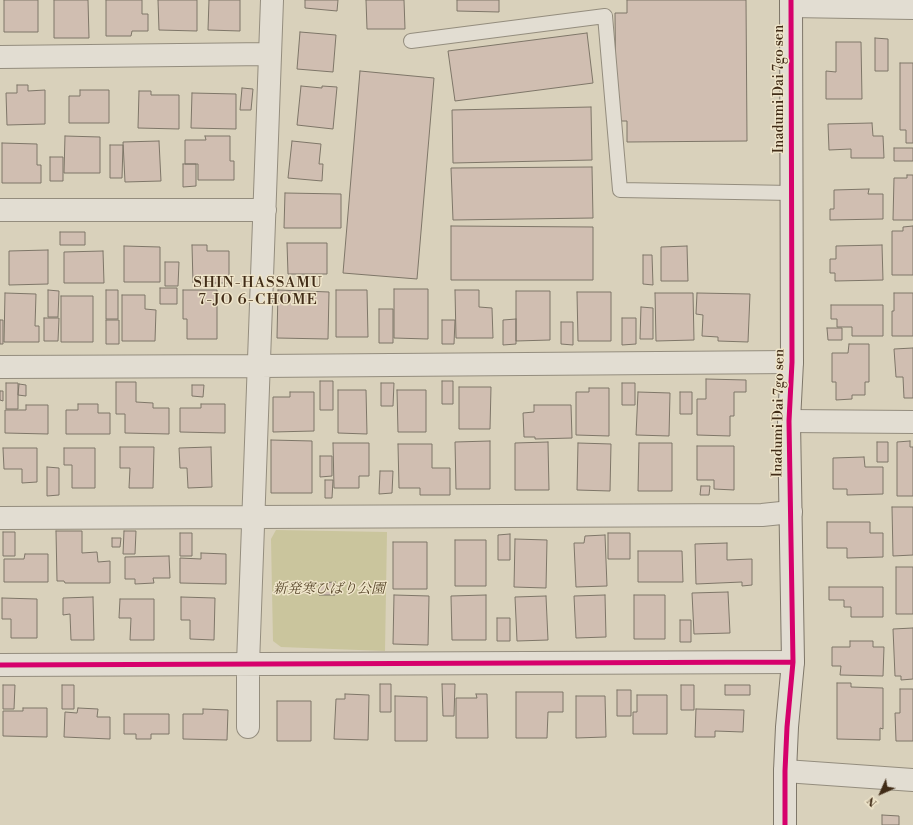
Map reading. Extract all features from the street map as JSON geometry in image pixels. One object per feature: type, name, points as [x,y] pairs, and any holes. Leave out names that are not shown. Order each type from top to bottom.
[{"type":"street","points":[[248,727],[248,664],[272,0]]},
{"type":"street","points":[[791,3],[913,8]]},
{"type":"street","name":"Inadumi Dai 7go sen","points":[[785,825],[787,727],[793,662],[789,421],[792,362],[791,3]]},
{"type":"street","points":[[0,57],[270,54]]},
{"type":"street","points":[[0,210],[265,210]]},
{"type":"street","points":[[0,366],[259,366],[792,362]]},
{"type":"street","points":[[789,421],[913,422]]},
{"type":"street","points":[[0,518],[754,515],[791,512]]},
{"type":"street","points":[[0,665],[793,662]]},
{"type":"street","points":[[785,772],[913,780]]},
{"type":"lane","points":[[411,41],[605,16],[620,190],[792,193]]},
{"type":"green space","name":"新発寒ひばり公園","points":[[276,530],[387,532],[385,651],[281,647],[273,641],[271,539]]},
{"type":"building","points":[[4,0],[38,0],[38,32],[4,32]]},
{"type":"building","points":[[54,0],[88,0],[89,38],[54,38]]},
{"type":"building","points":[[106,0],[142,0],[142,14],[148,14],[148,31],[132,31],[131,36],[106,36]]},
{"type":"building","points":[[158,0],[197,0],[197,31],[159,30]]},
{"type":"building","points":[[209,0],[240,0],[240,31],[208,30]]},
{"type":"building","points":[[305,0],[338,0],[337,11],[305,8]]},
{"type":"building","points":[[366,0],[404,0],[405,29],[367,29]]},
{"type":"building","points":[[457,0],[499,0],[499,12],[457,11]]},
{"type":"building","points":[[627,0],[746,0],[747,141],[627,142],[627,121],[616,121],[615,13],[627,13]]},
{"type":"building","points":[[300,32],[336,35],[333,72],[297,69]]},
{"type":"building","points":[[587,33],[593,83],[455,101],[448,51]]},
{"type":"building","points":[[875,38],[888,39],[888,71],[875,71]]},
{"type":"building","points":[[836,42],[861,42],[862,99],[826,99],[826,71],[836,72]]},
{"type":"building","points":[[900,63],[913,63],[913,143],[906,143],[906,130],[900,130]]},
{"type":"building","points":[[360,71],[434,78],[417,279],[343,273]]},
{"type":"building","points":[[17,85],[28,85],[28,91],[45,90],[45,124],[7,125],[6,93],[17,93]]},
{"type":"building","points":[[301,86],[322,88],[322,86],[337,87],[333,129],[297,125]]},
{"type":"building","points":[[242,88],[253,89],[251,110],[240,110]]},
{"type":"building","points":[[80,90],[109,90],[109,123],[69,123],[69,96],[80,96]]},
{"type":"building","points":[[139,91],[151,91],[151,95],[179,95],[179,129],[138,128]]},
{"type":"building","points":[[192,93],[236,94],[236,129],[191,128]]},
{"type":"building","points":[[591,107],[592,160],[453,163],[452,110]]},
{"type":"building","points":[[872,123],[873,136],[883,136],[884,158],[851,158],[851,149],[829,150],[828,124]]},
{"type":"building","points":[[65,136],[100,137],[100,173],[64,173]]},
{"type":"building","points":[[205,136],[230,136],[230,161],[234,161],[234,180],[198,180],[198,164],[185,164],[185,140],[206,140]]},
{"type":"building","points":[[159,141],[161,181],[125,182],[123,142]]},
{"type":"building","points":[[292,141],[321,144],[319,164],[323,164],[322,181],[288,178]]},
{"type":"building","points":[[2,143],[37,144],[37,165],[41,165],[41,183],[2,183]]},
{"type":"building","points":[[110,145],[123,145],[122,178],[110,178]]},
{"type":"building","points":[[894,148],[913,148],[913,161],[894,161]]},
{"type":"building","points":[[50,157],[63,157],[63,181],[50,181]]},
{"type":"building","points":[[183,164],[196,164],[196,186],[183,187]]},
{"type":"building","points":[[592,167],[593,218],[453,220],[451,168]]},
{"type":"building","points":[[907,175],[913,175],[913,220],[893,220],[894,178],[907,178]]},
{"type":"building","points":[[869,189],[868,194],[883,194],[883,219],[830,220],[830,209],[834,209],[834,190]]},
{"type":"building","points":[[285,193],[341,194],[341,228],[284,228]]},
{"type":"building","points":[[451,226],[593,227],[593,280],[451,280]]},
{"type":"building","points":[[913,226],[913,275],[892,275],[892,231],[903,231],[903,227]]},
{"type":"building","points":[[60,232],[85,232],[85,245],[60,245]]},
{"type":"building","points":[[287,243],[327,243],[327,274],[288,274]]},
{"type":"building","points":[[192,245],[207,245],[207,251],[229,251],[229,283],[193,283]]},
{"type":"building","points":[[882,245],[883,280],[835,281],[835,273],[830,273],[830,259],[836,259],[836,246]]},
{"type":"building","points":[[124,246],[160,247],[160,282],[124,282]]},
{"type":"building","points":[[687,246],[688,281],[661,281],[661,247]]},
{"type":"building","points":[[48,250],[48,284],[9,285],[9,251]]},
{"type":"building","points":[[103,251],[104,283],[64,283],[64,252]]},
{"type":"building","points":[[643,255],[652,255],[653,285],[643,284]]},
{"type":"building","points":[[165,262],[179,262],[178,286],[165,286]]},
{"type":"building","points":[[160,288],[177,288],[177,304],[160,304]]},
{"type":"building","points":[[394,289],[428,289],[428,339],[394,338]]},
{"type":"building","points":[[48,290],[59,291],[58,317],[48,317]]},
{"type":"building","points":[[106,290],[118,290],[118,319],[106,319]]},
{"type":"building","points":[[183,290],[217,290],[217,339],[187,339],[187,319],[183,319]]},
{"type":"building","points":[[278,290],[329,292],[328,339],[277,338]]},
{"type":"building","points":[[336,290],[367,290],[368,337],[336,337]]},
{"type":"building","points":[[455,290],[479,290],[479,307],[492,308],[493,338],[456,338]]},
{"type":"building","points":[[516,291],[550,291],[550,340],[516,341]]},
{"type":"building","points":[[577,292],[611,292],[611,341],[578,341]]},
{"type":"building","points":[[5,293],[36,294],[35,326],[39,326],[39,342],[4,342]]},
{"type":"building","points":[[655,293],[693,293],[694,340],[656,341]]},
{"type":"building","points":[[697,293],[750,294],[748,342],[718,341],[718,337],[702,336],[703,315],[696,314]]},
{"type":"building","points":[[894,293],[913,293],[913,336],[892,336]]},
{"type":"building","points":[[122,295],[145,295],[145,309],[156,310],[155,341],[122,341]]},
{"type":"building","points":[[61,296],[93,296],[93,342],[61,342]]},
{"type":"building","points":[[831,305],[883,305],[883,336],[852,336],[852,327],[837,327],[837,319],[831,319]]},
{"type":"building","points":[[641,307],[653,308],[653,339],[640,339]]},
{"type":"building","points":[[379,309],[393,309],[393,343],[379,343]]},
{"type":"building","points":[[44,318],[59,318],[58,341],[44,341]]},
{"type":"building","points":[[622,318],[636,318],[636,344],[622,345]]},
{"type":"building","points":[[516,319],[516,344],[503,345],[503,320]]},
{"type":"building","points":[[0,320],[3,320],[3,344],[0,344]]},
{"type":"building","points":[[106,320],[119,320],[119,344],[106,344]]},
{"type":"building","points":[[442,320],[455,320],[454,344],[442,344]]},
{"type":"building","points":[[561,322],[573,322],[573,345],[561,344]]},
{"type":"building","points":[[827,328],[842,328],[842,340],[828,340]]},
{"type":"building","points":[[849,344],[869,344],[869,382],[865,382],[865,395],[852,395],[852,399],[836,400],[836,382],[832,382],[832,353],[848,353]]},
{"type":"building","points":[[913,348],[913,398],[904,398],[903,377],[896,377],[894,349]]},
{"type":"building","points":[[706,379],[746,380],[746,392],[734,392],[734,416],[730,416],[730,436],[697,435],[697,399],[706,399]]},
{"type":"building","points":[[320,381],[333,381],[333,410],[320,410]]},
{"type":"building","points":[[442,381],[453,381],[453,404],[442,404]]},
{"type":"building","points":[[116,382],[136,382],[136,402],[153,403],[153,408],[169,408],[169,434],[125,433],[125,414],[116,414]]},
{"type":"building","points":[[6,383],[18,383],[18,409],[6,409]]},
{"type":"building","points":[[381,383],[394,383],[393,406],[381,406]]},
{"type":"building","points":[[622,383],[635,383],[635,405],[622,405]]},
{"type":"building","points":[[19,384],[26,385],[26,396],[18,395]]},
{"type":"building","points":[[192,385],[204,385],[203,397],[192,396]]},
{"type":"building","points":[[459,387],[491,387],[490,429],[459,429]]},
{"type":"building","points":[[589,388],[609,388],[609,436],[576,435],[576,392],[589,392]]},
{"type":"building","points":[[338,390],[366,390],[367,434],[338,433]]},
{"type":"building","points":[[397,390],[426,390],[426,432],[398,432]]},
{"type":"building","points":[[0,391],[3,391],[3,401],[0,400]]},
{"type":"building","points":[[290,392],[314,392],[314,431],[273,432],[273,397],[290,397]]},
{"type":"building","points":[[638,392],[670,393],[669,436],[636,435]]},
{"type":"building","points":[[680,392],[692,392],[692,414],[680,414]]},
{"type":"building","points":[[78,404],[98,404],[98,413],[110,413],[110,434],[66,434],[66,410],[78,410]]},
{"type":"building","points":[[201,404],[225,404],[225,433],[180,432],[180,408],[201,408]]},
{"type":"building","points":[[26,405],[48,405],[48,434],[5,433],[5,410],[26,410]]},
{"type":"building","points":[[534,405],[571,405],[572,438],[535,439],[535,437],[524,437],[523,413],[534,412]]},
{"type":"building","points":[[271,440],[312,441],[312,493],[271,493]]},
{"type":"building","points":[[490,441],[490,489],[456,489],[455,442]]},
{"type":"building","points":[[910,441],[910,447],[913,447],[913,496],[897,496],[897,442]]},
{"type":"building","points":[[548,442],[549,490],[515,490],[515,443]]},
{"type":"building","points":[[877,442],[888,442],[888,462],[877,462]]},
{"type":"building","points":[[333,443],[369,443],[369,476],[359,476],[359,488],[334,488]]},
{"type":"building","points":[[578,443],[611,444],[610,491],[577,490]]},
{"type":"building","points":[[639,443],[672,443],[672,491],[638,491]]},
{"type":"building","points":[[398,444],[432,444],[432,468],[450,468],[450,495],[420,495],[420,488],[399,488]]},
{"type":"building","points":[[697,446],[734,446],[734,490],[714,489],[714,480],[697,480]]},
{"type":"building","points":[[120,447],[154,447],[153,488],[129,488],[130,468],[120,468]]},
{"type":"building","points":[[211,447],[212,487],[188,488],[187,468],[180,468],[179,448]]},
{"type":"building","points":[[3,448],[37,448],[37,482],[22,483],[22,469],[4,469]]},
{"type":"building","points":[[64,448],[95,448],[95,488],[72,488],[72,465],[64,465]]},
{"type":"building","points":[[320,456],[332,456],[332,476],[320,477]]},
{"type":"building","points":[[864,457],[865,467],[883,467],[883,494],[847,495],[847,489],[833,489],[833,458]]},
{"type":"building","points":[[47,467],[59,468],[59,495],[47,496]]},
{"type":"building","points":[[380,471],[393,471],[392,493],[379,494]]},
{"type":"building","points":[[325,480],[333,480],[332,498],[325,498]]},
{"type":"building","points":[[701,486],[710,486],[709,495],[700,495]]},
{"type":"building","points":[[892,507],[913,507],[913,555],[893,556]]},
{"type":"building","points":[[827,522],[870,522],[870,533],[883,533],[883,557],[847,558],[847,548],[827,548]]},
{"type":"building","points":[[56,531],[82,531],[82,553],[97,552],[98,562],[110,561],[110,583],[65,583],[64,581],[57,581]]},
{"type":"building","points":[[124,531],[136,531],[135,554],[123,554]]},
{"type":"building","points":[[3,532],[15,532],[15,556],[3,556]]},
{"type":"building","points":[[180,533],[192,533],[192,556],[180,556]]},
{"type":"building","points":[[608,533],[630,533],[630,559],[608,559]]},
{"type":"building","points":[[510,534],[510,560],[498,560],[498,535]]},
{"type":"building","points":[[605,535],[607,586],[576,587],[574,543],[584,543],[585,536]]},
{"type":"building","points":[[112,538],[121,538],[120,547],[112,547]]},
{"type":"building","points":[[515,539],[547,540],[546,588],[514,587]]},
{"type":"building","points":[[455,540],[486,540],[486,586],[455,586]]},
{"type":"building","points":[[393,542],[427,542],[427,589],[393,589]]},
{"type":"building","points":[[727,543],[727,560],[752,559],[752,585],[742,586],[742,582],[696,584],[695,544]]},
{"type":"building","points":[[638,551],[682,551],[683,582],[638,582]]},
{"type":"building","points":[[201,553],[226,554],[226,584],[180,583],[180,558],[201,559]]},
{"type":"building","points":[[25,554],[48,554],[48,582],[4,582],[4,559],[24,559]]},
{"type":"building","points":[[169,556],[170,578],[153,578],[154,583],[135,584],[135,579],[125,579],[125,557]]},
{"type":"building","points":[[896,567],[913,567],[913,614],[896,614]]},
{"type":"building","points":[[335,582],[335,595],[319,595],[319,583]]},
{"type":"building","points":[[829,587],[883,587],[883,617],[851,617],[851,607],[844,607],[844,600],[829,600]]},
{"type":"building","points":[[728,592],[730,633],[694,634],[692,593]]},
{"type":"building","points":[[394,595],[429,596],[428,645],[393,644]]},
{"type":"building","points":[[486,595],[486,640],[452,640],[451,596]]},
{"type":"building","points":[[605,595],[606,637],[576,638],[574,596]]},
{"type":"building","points":[[634,595],[665,595],[665,639],[634,639]]},
{"type":"building","points":[[546,596],[548,640],[517,641],[515,597]]},
{"type":"building","points":[[93,597],[94,640],[71,640],[70,614],[63,615],[63,598]]},
{"type":"building","points":[[181,597],[215,598],[214,640],[190,639],[190,620],[181,620]]},
{"type":"building","points":[[2,598],[37,599],[37,638],[11,638],[11,619],[2,619]]},
{"type":"building","points":[[120,599],[154,599],[154,640],[130,640],[131,618],[119,618]]},
{"type":"building","points":[[497,618],[510,618],[510,641],[497,641]]},
{"type":"building","points":[[680,620],[691,620],[691,642],[680,642]]},
{"type":"building","points":[[913,628],[913,679],[901,680],[901,676],[895,676],[893,629]]},
{"type":"building","points":[[850,641],[873,641],[873,647],[884,647],[883,676],[840,675],[841,666],[832,666],[832,647],[850,647]]},
{"type":"building","points":[[837,683],[851,683],[851,687],[883,688],[883,729],[880,728],[880,740],[837,739]]},
{"type":"building","points":[[380,684],[391,684],[391,712],[380,712]]},
{"type":"building","points":[[442,684],[455,684],[454,716],[443,716]]},
{"type":"building","points":[[3,685],[15,685],[14,709],[3,709]]},
{"type":"building","points":[[62,685],[74,685],[74,709],[62,709]]},
{"type":"building","points":[[681,685],[694,685],[694,710],[681,710]]},
{"type":"building","points":[[725,685],[750,685],[750,695],[725,695]]},
{"type":"building","points":[[900,689],[913,689],[913,741],[896,741],[895,713],[900,713]]},
{"type":"building","points":[[617,690],[631,690],[631,716],[617,716]]},
{"type":"building","points":[[516,692],[563,692],[563,712],[548,712],[547,738],[516,738]]},
{"type":"building","points":[[345,694],[369,695],[368,740],[334,739],[336,699],[345,699]]},
{"type":"building","points":[[476,694],[487,694],[488,738],[456,738],[456,698],[477,698]]},
{"type":"building","points":[[637,695],[667,695],[667,734],[633,734],[633,712],[637,712]]},
{"type":"building","points":[[395,696],[427,697],[427,741],[395,741]]},
{"type":"building","points":[[576,696],[605,696],[606,737],[576,738]]},
{"type":"building","points":[[277,701],[311,701],[311,741],[277,741]]},
{"type":"building","points":[[23,708],[47,708],[47,737],[3,736],[3,711],[23,711]]},
{"type":"building","points":[[78,708],[98,709],[97,717],[110,717],[110,739],[64,737],[65,712],[77,713]]},
{"type":"building","points":[[203,709],[228,710],[227,740],[183,739],[183,714],[203,714]]},
{"type":"building","points":[[696,709],[744,710],[743,732],[715,731],[715,737],[695,737]]},
{"type":"building","points":[[124,714],[169,714],[169,734],[151,734],[151,739],[136,739],[136,734],[124,734]]},
{"type":"building","points":[[882,815],[899,816],[899,825],[882,825]]},
{"type":"cycle path","points":[[785,825],[787,727],[793,662],[789,421],[792,362],[791,0]]},
{"type":"cycle path","points":[[0,665],[793,662]]},
{"type":"district","name":"SHIN-HASSAMU 7-JO 6-CHOME","points":[[258,292]]}]
